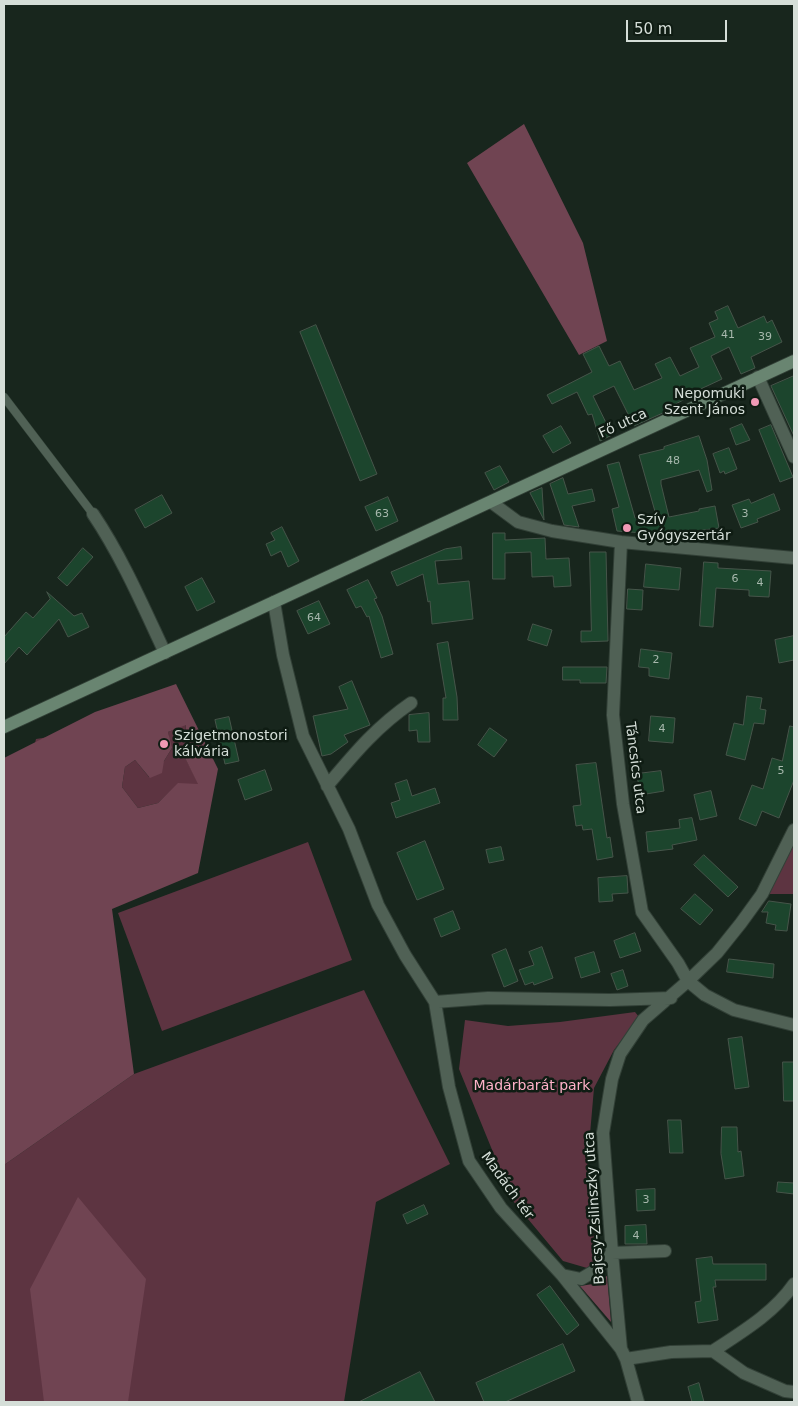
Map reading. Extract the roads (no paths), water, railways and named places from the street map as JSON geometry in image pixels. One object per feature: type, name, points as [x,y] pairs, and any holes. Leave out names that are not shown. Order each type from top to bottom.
[{"type":"main road","name":"Fő utca","points":[[4,727],[794,361]]},
{"type":"street","points":[[758,377],[794,457]]},
{"type":"street","points":[[491,502],[518,522],[552,531],[621,542],[794,558]]},
{"type":"street","points":[[92,514],[106,534],[143,605],[165,653]]},
{"type":"street","name":"Táncsics utca","points":[[621,542],[613,715],[623,804],[642,912],[678,963],[688,981]]},
{"type":"street","points":[[274,602],[303,736],[349,829],[378,904],[405,954],[435,1002],[488,998],[610,1000],[671,998]]},
{"type":"street","points":[[327,786],[364,742],[390,718],[411,703]]},
{"type":"street","name":"Bajcsy-Zsilinszky utca","points":[[623,1354],[612,1253],[603,1133],[612,1079],[620,1054],[643,1020],[671,998],[717,953],[741,923],[762,894],[794,830]]},
{"type":"street","points":[[688,981],[705,995],[734,1010],[794,1025]]},
{"type":"street","name":"Madách tér","points":[[435,1002],[449,1087],[469,1161],[500,1208],[562,1275],[623,1354]]},
{"type":"street","points":[[562,1275],[580,1279],[596,1270],[612,1253],[665,1250]]},
{"type":"street","points":[[638,1402],[623,1354],[713,1351],[751,1326],[788,1293],[794,1284]]},
{"type":"street","points":[[713,1351],[744,1373],[785,1391],[794,1392]]},
{"type":"lane","points":[[4,397],[92,514]]},
{"type":"place","name":"Nepomuki Szent János","points":[[755,402]]},
{"type":"place","name":"Szív Gyógyszertár","points":[[627,528]]},
{"type":"place","name":"Szigetmonostori kálvária","points":[[164,744]]},
{"type":"park label","name":"Madárbarát park","points":[[532,1086]]}]
